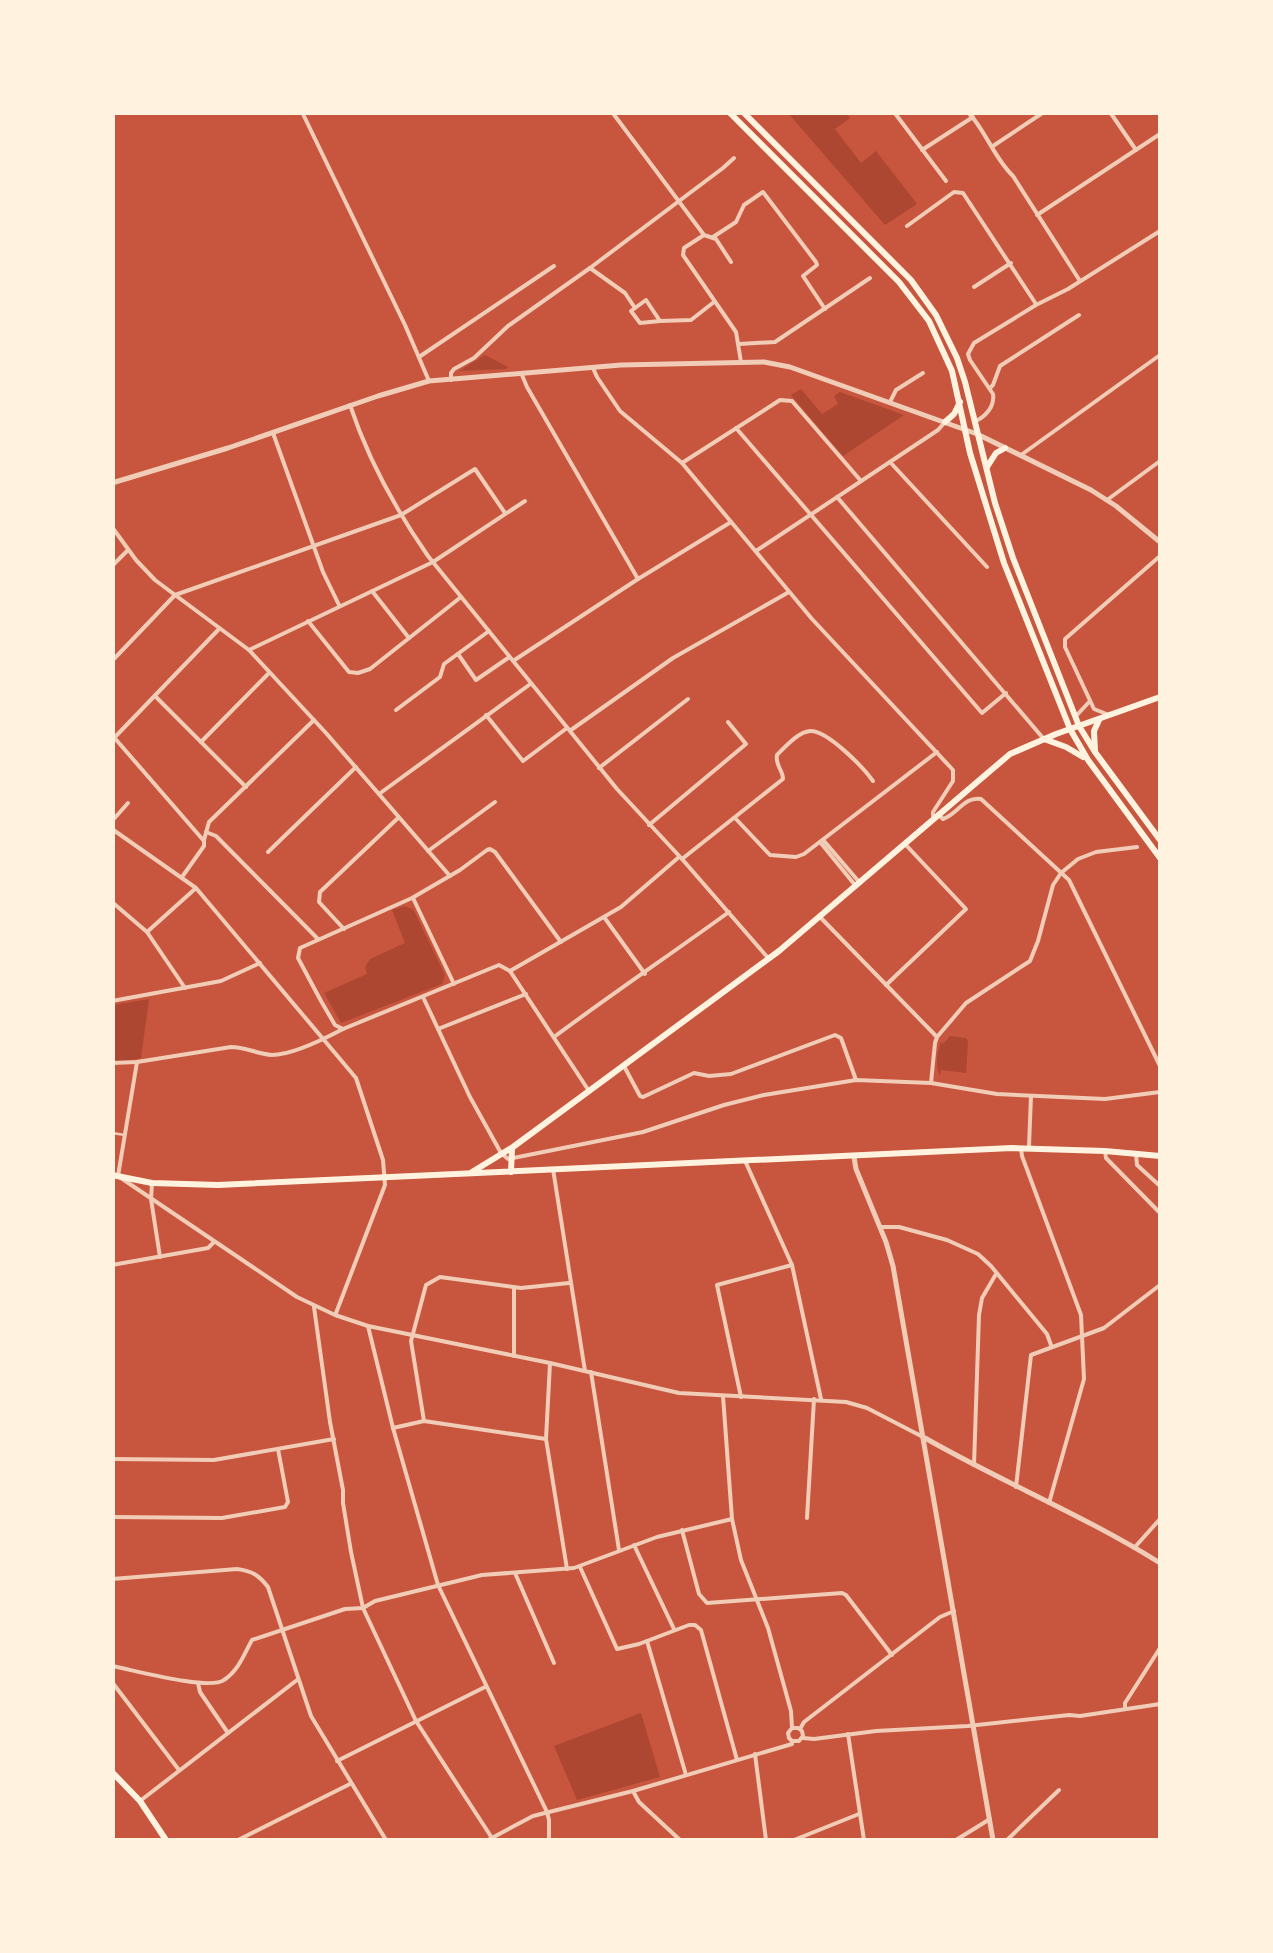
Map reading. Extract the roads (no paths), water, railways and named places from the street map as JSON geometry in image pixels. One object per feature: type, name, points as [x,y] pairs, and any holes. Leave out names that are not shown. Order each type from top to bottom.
[{"type":"main road","points":[[729,112],[916,301],[943,348],[1004,563],[1070,729],[1160,858]]},
{"type":"main road","points":[[742,112],[912,280],[936,315],[957,358],[1013,558],[1079,726],[1160,840]]},
{"type":"main road","points":[[945,422],[960,401]]},
{"type":"main road","points":[[986,468],[996,452],[1005,448]]},
{"type":"main road","points":[[470,1174],[513,1147],[769,959],[1010,754],[1043,738],[1160,698]]},
{"type":"main road","points":[[1095,752],[1094,732],[1100,719]]},
{"type":"main road","points":[[1043,738],[1088,760]]},
{"type":"main road","points":[[506,1172],[513,1147]]},
{"type":"main road","points":[[115,1175],[152,1183],[218,1185],[1025,1148],[1104,1151],[1160,1159]]},
{"type":"main road","points":[[500,1154],[496,1160],[506,1172]]},
{"type":"main road","points":[[112,1772],[140,1801],[166,1840]]},
{"type":"street","points":[[302,112],[429,381]]},
{"type":"street","points":[[612,112],[704,235],[713,237],[731,262]]},
{"type":"street","points":[[894,112],[946,181]]},
{"type":"street","points":[[993,146],[1044,112]]},
{"type":"street","points":[[1110,112],[1136,150]]},
{"type":"street","points":[[922,150],[970,115],[1080,281]]},
{"type":"street","points":[[1036,215],[1160,134]]},
{"type":"street","points":[[451,380],[454,369],[474,358],[508,326],[734,158]]},
{"type":"street","points":[[713,237],[736,222],[744,205],[763,192],[817,265],[803,276],[825,309]]},
{"type":"street","points":[[907,226],[954,192],[964,193],[1036,305]]},
{"type":"street","points":[[974,422],[992,405],[994,394],[970,360],[970,348],[1160,231]]},
{"type":"street","points":[[704,235],[684,248],[683,256],[733,328],[740,363]]},
{"type":"street","points":[[974,287],[1010,264]]},
{"type":"street","points":[[419,356],[554,266]]},
{"type":"street","points":[[590,268],[625,293],[635,308]]},
{"type":"street","points":[[738,344],[774,342],[870,278]]},
{"type":"street","points":[[660,321],[646,300],[631,311],[640,323],[690,320],[714,302]]},
{"type":"street","points":[[990,388],[1000,366],[1079,315]]},
{"type":"street","points":[[1021,455],[1160,355]]},
{"type":"street","points":[[112,483],[429,381],[593,368],[764,362],[783,365],[977,434],[1107,500],[1160,542]]},
{"type":"street","points":[[593,368],[620,411],[682,463],[789,592],[954,774],[933,812],[936,816],[948,818],[968,800],[981,799],[1069,880],[1160,1066]]},
{"type":"street","points":[[890,402],[896,390],[923,373]]},
{"type":"street","points":[[522,375],[638,578]]},
{"type":"street","points":[[682,463],[780,400],[792,401],[861,481]]},
{"type":"street","points":[[350,406],[368,452],[401,515],[433,562],[599,768],[769,959]]},
{"type":"street","points":[[756,551],[945,422]]},
{"type":"street","points":[[736,428],[982,713],[1006,693]]},
{"type":"street","points":[[273,432],[323,572],[340,606]]},
{"type":"street","points":[[1107,500],[1160,461]]},
{"type":"street","points":[[890,462],[987,567]]},
{"type":"street","points":[[112,661],[175,596],[401,515],[475,469],[505,513]]},
{"type":"street","points":[[836,497],[1043,738]]},
{"type":"street","points":[[249,650],[433,562],[525,500]]},
{"type":"street","points":[[458,654],[476,680],[732,522]]},
{"type":"street","points":[[112,527],[155,580],[249,650],[450,876]]},
{"type":"street","points":[[112,566],[128,550]]},
{"type":"street","points":[[1110,715],[1097,712],[1090,701],[1064,646],[1065,639],[1160,556]]},
{"type":"street","points":[[372,591],[409,638]]},
{"type":"street","points":[[486,715],[522,761],[672,658],[789,592]]},
{"type":"street","points":[[308,621],[351,674],[370,669],[461,597]]},
{"type":"street","points":[[204,840],[114,736],[220,628]]},
{"type":"street","points":[[396,710],[440,677],[444,664],[488,631]]},
{"type":"street","points":[[202,742],[269,673]]},
{"type":"street","points":[[379,794],[530,684]]},
{"type":"street","points":[[155,696],[246,786]]},
{"type":"street","points":[[599,768],[688,698]]},
{"type":"street","points":[[1076,716],[1090,701]]},
{"type":"street","points":[[182,877],[204,846],[209,822],[314,720]]},
{"type":"street","points":[[649,825],[746,744],[728,722]]},
{"type":"street","points":[[510,972],[629,902],[735,818],[783,779],[777,755],[808,732],[817,732],[854,758],[873,780]]},
{"type":"street","points":[[735,818],[770,856],[800,856],[880,790],[937,752]]},
{"type":"street","points":[[268,852],[356,767]]},
{"type":"street","points":[[944,796],[949,805]]},
{"type":"street","points":[[428,851],[495,802]]},
{"type":"street","points":[[112,821],[128,803]]},
{"type":"street","points":[[344,928],[319,902],[320,892],[398,818]]},
{"type":"street","points":[[112,829],[196,888],[356,1078],[385,1176],[382,1194],[335,1315]]},
{"type":"street","points":[[206,832],[216,836],[318,939]]},
{"type":"street","points":[[822,841],[858,885]]},
{"type":"street","points":[[886,985],[966,909],[905,844]]},
{"type":"street","points":[[931,1082],[937,1037],[966,1004],[1030,960],[1061,873],[1096,852],[1136,847]]},
{"type":"street","points":[[343,1028],[332,1022],[298,956],[300,948],[412,898],[487,850],[493,850],[561,942]]},
{"type":"street","points":[[147,932],[196,888]]},
{"type":"street","points":[[412,898],[454,984]]},
{"type":"street","points":[[112,902],[147,932],[185,988]]},
{"type":"street","points":[[554,1037],[729,912]]},
{"type":"street","points":[[604,917],[645,974]]},
{"type":"street","points":[[820,917],[937,1037]]},
{"type":"street","points":[[112,1001],[230,978],[260,962]]},
{"type":"street","points":[[112,1062],[136,1062],[231,1046],[273,1055],[504,966],[589,1091]]},
{"type":"street","points":[[438,1029],[526,994]]},
{"type":"street","points":[[423,997],[500,1154],[511,1159],[644,1132],[724,1104],[856,1080],[931,1082],[998,1094],[1105,1099],[1160,1092]]},
{"type":"street","points":[[624,1066],[640,1096],[644,1096],[694,1073],[731,1074],[835,1034],[842,1038],[856,1080]]},
{"type":"street","points":[[136,1062],[115,1175],[315,1306],[368,1326],[680,1394],[817,1399],[867,1408],[1110,1532],[1160,1563]]},
{"type":"street","points":[[1031,1096],[1022,1156],[1080,1307],[1084,1378],[1049,1503]]},
{"type":"street","points":[[1104,1151],[1106,1158],[1160,1213]]},
{"type":"street","points":[[1136,1154],[1137,1165],[1160,1186]]},
{"type":"street","points":[[854,1157],[894,1266],[993,1840]]},
{"type":"street","points":[[746,1161],[792,1265],[817,1399],[808,1518]]},
{"type":"street","points":[[553,1170],[569,1283],[619,1551]]},
{"type":"street","points":[[152,1183],[160,1256]]},
{"type":"street","points":[[880,1227],[900,1227],[959,1244],[978,1254],[1047,1334],[1051,1348]]},
{"type":"street","points":[[112,1266],[208,1248],[214,1241]]},
{"type":"street","points":[[741,1397],[716,1285],[792,1265]]},
{"type":"street","points":[[974,1465],[979,1315],[982,1298],[996,1272]]},
{"type":"street","points":[[424,1420],[411,1341],[426,1285],[434,1279],[448,1278],[514,1287],[569,1283]]},
{"type":"street","points":[[1016,1487],[1030,1355],[1109,1325],[1160,1285]]},
{"type":"street","points":[[514,1287],[514,1356]]},
{"type":"street","points":[[315,1306],[330,1422],[363,1608],[416,1721],[490,1839],[547,1812],[633,1791],[802,1738],[1080,1716],[1160,1704]]},
{"type":"street","points":[[368,1326],[438,1585],[547,1812],[549,1840]]},
{"type":"street","points":[[550,1363],[546,1440],[567,1569]]},
{"type":"street","points":[[723,1396],[732,1519],[741,1560],[768,1628],[792,1715],[792,1728],[770,1750]]},
{"type":"street","points":[[393,1428],[424,1420],[546,1440]]},
{"type":"street","points":[[112,1460],[214,1460],[334,1439]]},
{"type":"street","points":[[112,1517],[222,1518],[284,1507],[288,1502],[278,1449]]},
{"type":"street","points":[[112,1666],[198,1683],[222,1682],[240,1664],[252,1640],[349,1608],[363,1608],[375,1601],[482,1575],[580,1567],[634,1545],[732,1519]]},
{"type":"street","points":[[1135,1547],[1160,1519]]},
{"type":"street","points":[[682,1530],[702,1600],[712,1604],[842,1593],[892,1655]]},
{"type":"street","points":[[634,1545],[674,1630]]},
{"type":"street","points":[[580,1567],[616,1650],[689,1625],[700,1630],[738,1760]]},
{"type":"street","points":[[112,1579],[238,1570],[256,1574],[268,1587],[311,1716],[386,1840]]},
{"type":"street","points":[[515,1573],[554,1663]]},
{"type":"street","points":[[800,1729],[940,1617],[954,1611]]},
{"type":"street","points":[[647,1641],[686,1775]]},
{"type":"street","points":[[1125,1708],[1159,1653]]},
{"type":"street","points":[[140,1801],[298,1680]]},
{"type":"street","points":[[112,1682],[180,1770]]},
{"type":"street","points":[[198,1683],[228,1733]]},
{"type":"street","points":[[337,1761],[486,1687]]},
{"type":"street","points":[[792,1715],[809,1718]]},
{"type":"street","points":[[792,1728],[800,1729]]},
{"type":"street","points":[[800,1729],[802,1738]]},
{"type":"street","points":[[788,1734],[796,1742]]},
{"type":"street","points":[[848,1734],[864,1840]]},
{"type":"street","points":[[755,1754],[766,1840]]},
{"type":"street","points":[[238,1840],[350,1784]]},
{"type":"street","points":[[1007,1840],[1059,1790]]},
{"type":"street","points":[[633,1791],[639,1802],[680,1840]]},
{"type":"street","points":[[794,1840],[859,1814]]},
{"type":"street","points":[[956,1840],[990,1818]]},
{"type":"lane","points":[[112,1133],[125,1135]]}]
